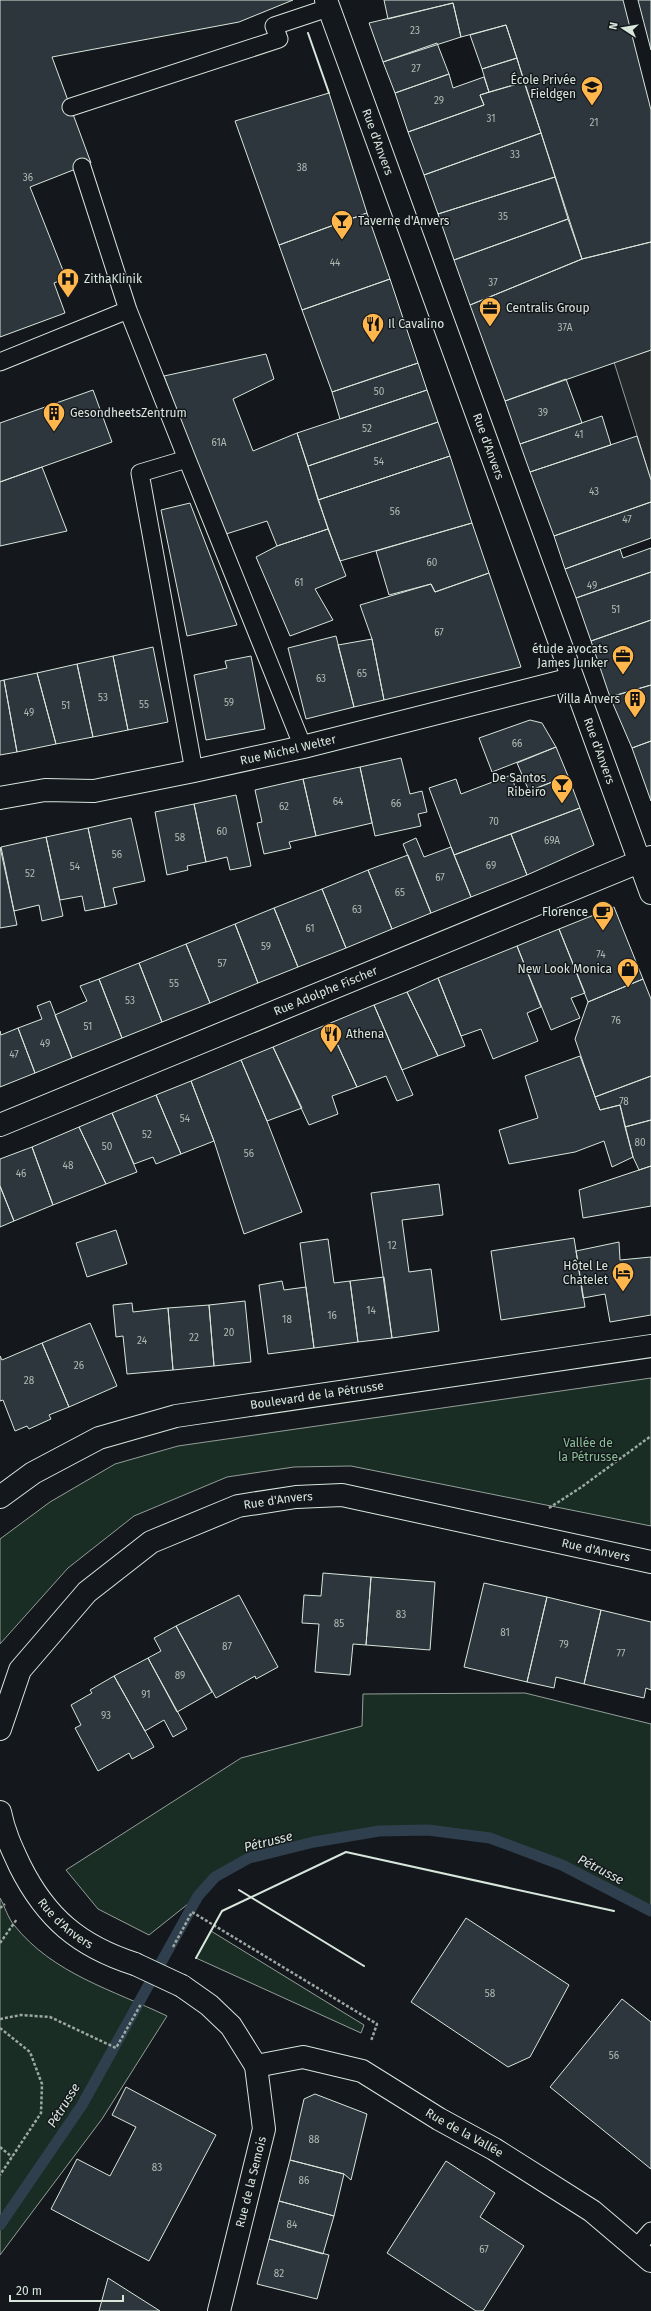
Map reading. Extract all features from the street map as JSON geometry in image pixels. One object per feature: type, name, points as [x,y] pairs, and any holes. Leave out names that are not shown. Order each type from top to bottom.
[{"type":"street","name":"Rue d'Anvers","points":[[327,4],[572,679],[645,859],[651,893]]},
{"type":"street","name":"Rue Michel Welter","points":[[0,798],[45,790],[94,791],[303,747],[572,679]]},
{"type":"street","name":"Rue Adolphe Fischer","points":[[0,1125],[645,859]]},
{"type":"street","name":"Boulevard de la Pétrusse","points":[[0,1497],[33,1473],[99,1438],[176,1416],[651,1346]]},
{"type":"street","name":"Rue d'Anvers","points":[[0,1729],[20,1670],[87,1592],[151,1542],[238,1506],[296,1497],[342,1496],[651,1562]]},
{"type":"street","name":"Rue d'Anvers","points":[[0,1812],[4,1834],[31,1887],[52,1916],[81,1939],[108,1955],[135,1964],[182,1986]]},
{"type":"street","name":"Rue de la Semois","points":[[182,1986],[209,2005],[231,2026],[256,2066],[264,2130],[219,2311]]},
{"type":"street","name":"Rue de la Vallée","points":[[256,2066],[303,2057],[362,2071],[439,2119],[494,2149],[592,2211],[644,2254]]},
{"type":"lane","points":[[71,107],[279,39],[274,26],[327,4]]},
{"type":"lane","points":[[82,166],[128,310],[303,747]]},
{"type":"lane","points":[[0,362],[128,310]]},
{"type":"lane","points":[[187,459],[140,473],[194,770]]},
{"type":"lane","points":[[644,2254],[651,2231]]},
{"type":"path","points":[[512,1532],[580,1488],[651,1436]]},
{"type":"path","points":[[173,1946],[192,1912],[377,2024],[362,2071]]},
{"type":"path","points":[[0,1943],[13,1924]]},
{"type":"path","points":[[0,2019],[21,2015],[50,2017],[97,2037],[116,2048],[141,2004]]},
{"type":"path","points":[[0,2028],[30,2052],[42,2084],[41,2113],[0,2175]]},
{"type":"path","points":[[0,2147],[12,2157]]},
{"type":"green space","name":"Vallée de la Pétrusse","points":[[651,1378],[651,1526],[351,1466],[294,1467],[227,1477],[134,1516],[68,1568],[0,1644],[0,1539],[50,1502],[115,1464],[178,1446]]},
{"type":"green space","points":[[525,1693],[651,1724],[651,1911],[562,1865],[490,1838],[428,1830],[379,1831],[314,1842],[249,1858],[215,1877],[198,1896],[149,1935],[98,1909],[66,1870],[241,1758],[362,1726],[363,1694]]},
{"type":"green space","points":[[0,1898],[14,1925],[30,1942],[47,1956],[65,1968],[105,1989],[167,2016],[102,2119],[0,2255]]},
{"type":"green space","points":[[211,1931],[364,2025],[361,2033],[196,1958]]},
{"type":"shaded area","points":[[651,350],[651,480],[614,362]]},
{"type":"building","points":[[0,0],[293,0],[239,22],[52,57],[91,163],[30,187],[66,278],[54,283],[65,313],[0,337]]},
{"type":"building","name":"École Privée Fieldgen","points":[[384,0],[623,0],[651,110],[651,242],[582,259],[506,25],[461,37],[453,3],[388,19]]},
{"type":"building","points":[[638,0],[651,0],[651,50]]},
{"type":"building","points":[[453,3],[461,37],[383,62],[369,23]]},
{"type":"building","points":[[506,25],[517,58],[482,69],[470,35]]},
{"type":"building","points":[[437,43],[449,74],[395,93],[383,62]]},
{"type":"building","points":[[517,58],[524,82],[489,92],[482,69]]},
{"type":"building","points":[[449,74],[453,88],[484,77],[489,92],[480,95],[484,105],[408,132],[395,93]]},
{"type":"building","points":[[524,82],[541,133],[424,175],[408,132],[484,105],[480,95]]},
{"type":"building","points":[[329,93],[367,213],[279,245],[235,121]]},
{"type":"building","points":[[541,133],[555,177],[438,214],[424,175]]},
{"type":"building","points":[[555,177],[568,219],[454,260],[438,214]]},
{"type":"building","points":[[367,213],[390,279],[302,310],[279,245]]},
{"type":"building","points":[[568,219],[582,259],[470,305],[454,260]]},
{"type":"building","points":[[651,242],[651,350],[505,401],[470,305],[582,259]]},
{"type":"building","points":[[390,279],[418,363],[332,392],[302,310]]},
{"type":"building","points":[[266,354],[274,379],[233,399],[253,451],[297,433],[328,529],[277,546],[267,521],[223,535],[164,376]]},
{"type":"building","points":[[418,363],[427,390],[340,419],[332,392]]},
{"type":"building","points":[[566,379],[582,423],[520,444],[505,401]]},
{"type":"building","name":"GesondheetsZentrum","points":[[93,390],[112,442],[0,482],[0,423]]},
{"type":"building","points":[[427,390],[438,422],[308,466],[297,433]]},
{"type":"building","points":[[602,416],[611,445],[530,472],[520,444]]},
{"type":"building","points":[[438,422],[450,456],[318,500],[308,466]]},
{"type":"building","points":[[637,436],[651,480],[651,502],[554,536],[530,472]]},
{"type":"building","points":[[450,456],[472,523],[340,561],[318,500]]},
{"type":"building","points":[[42,467],[67,531],[0,546],[0,482]]},
{"type":"building","points":[[651,502],[651,538],[565,569],[554,536]]},
{"type":"building","points":[[190,503],[237,625],[187,636],[161,510]]},
{"type":"building","points":[[472,523],[489,573],[435,592],[431,584],[389,595],[376,551]]},
{"type":"building","points":[[328,529],[346,576],[315,589],[333,620],[290,636],[256,557],[277,546]]},
{"type":"building","points":[[651,548],[651,572],[576,598],[565,569],[620,549],[623,558]]},
{"type":"building","points":[[651,572],[651,620],[591,641],[576,598]]},
{"type":"building","points":[[489,573],[521,667],[384,700],[372,639],[360,605],[431,584],[435,592]]},
{"type":"building","points":[[651,620],[651,685],[610,697],[591,641]]},
{"type":"building","points":[[336,636],[354,707],[306,719],[288,648]]},
{"type":"building","points":[[372,639],[384,700],[354,707],[338,645]]},
{"type":"building","points":[[153,647],[168,722],[128,730],[113,656]]},
{"type":"building","points":[[113,656],[128,730],[93,737],[77,664]]},
{"type":"building","points":[[251,656],[265,729],[206,740],[194,675],[227,668],[225,661]]},
{"type":"building","points":[[77,664],[93,737],[56,744],[37,673]]},
{"type":"building","points":[[37,673],[56,744],[17,752],[4,680]]},
{"type":"building","points":[[4,680],[17,752],[0,755],[0,681]]},
{"type":"building","name":"Villa Anvers","points":[[651,685],[651,741],[632,748],[610,697]]},
{"type":"building","points":[[530,720],[542,723],[556,747],[492,772],[479,738]]},
{"type":"building","points":[[651,741],[651,801],[632,748]]},
{"type":"building","points":[[556,747],[568,776],[529,791],[517,763]]},
{"type":"building","points":[[401,758],[410,794],[422,791],[427,812],[418,814],[421,826],[375,836],[360,767]]},
{"type":"building","points":[[360,767],[372,823],[316,836],[303,779]]},
{"type":"building","points":[[511,775],[518,795],[568,776],[580,808],[454,855],[429,788],[456,779],[461,794]]},
{"type":"building","points":[[303,779],[316,836],[289,842],[291,848],[264,854],[257,823],[262,822],[255,790]]},
{"type":"building","points":[[236,795],[251,866],[230,870],[227,857],[206,862],[194,804]]},
{"type":"building","points":[[194,804],[206,862],[187,866],[188,870],[167,875],[155,812]]},
{"type":"building","points":[[580,808],[594,845],[527,875],[511,834]]},
{"type":"building","points":[[131,818],[145,881],[113,888],[117,904],[105,907],[88,828]]},
{"type":"building","points":[[88,828],[105,907],[85,911],[82,896],[60,900],[46,837]]},
{"type":"building","points":[[511,834],[527,875],[471,897],[454,855]]},
{"type":"building","points":[[46,837],[63,916],[42,921],[39,905],[14,911],[1,847]]},
{"type":"building","points":[[416,838],[424,857],[451,847],[471,897],[431,913],[403,844]]},
{"type":"building","points":[[0,847],[17,925],[0,928]]},
{"type":"building","points":[[408,855],[431,913],[392,929],[368,870]]},
{"type":"building","points":[[368,870],[392,929],[346,948],[322,889]]},
{"type":"building","points":[[322,889],[346,948],[298,967],[274,908]]},
{"type":"building","points":[[614,907],[643,979],[588,1002],[559,929]]},
{"type":"building","points":[[274,908],[298,967],[258,983],[235,924]]},
{"type":"building","points":[[235,924],[258,983],[210,1003],[186,944]]},
{"type":"building","points":[[559,929],[585,993],[571,998],[580,1018],[551,1030],[517,946]]},
{"type":"building","points":[[186,944],[210,1003],[162,1022],[139,963]]},
{"type":"building","points":[[517,946],[541,1007],[527,1013],[538,1041],[493,1059],[481,1029],[461,1036],[438,978]]},
{"type":"building","points":[[139,963],[162,1022],[122,1038],[99,979]]},
{"type":"building","points":[[438,978],[465,1046],[438,1056],[407,992]]},
{"type":"building","points":[[99,979],[122,1038],[72,1058],[55,1015],[87,1001],[80,986]]},
{"type":"building","points":[[643,979],[651,999],[651,1076],[595,1097],[575,1039],[588,1002]]},
{"type":"building","points":[[407,992],[438,1056],[402,1070],[374,1005]]},
{"type":"building","points":[[50,1001],[72,1058],[35,1073],[18,1028],[42,1019],[37,1006]]},
{"type":"building","points":[[374,1005],[413,1095],[397,1101],[386,1076],[357,1087],[328,1024]]},
{"type":"building","points":[[328,1024],[357,1087],[332,1096],[338,1114],[309,1125],[273,1047]]},
{"type":"building","points":[[18,1028],[35,1073],[0,1087],[0,1031],[1,1035]]},
{"type":"building","points":[[273,1047],[302,1108],[267,1121],[241,1060]]},
{"type":"building","points":[[580,1056],[600,1110],[620,1105],[633,1157],[612,1167],[604,1141],[575,1152],[509,1164],[499,1130],[538,1118],[525,1076]]},
{"type":"building","points":[[241,1060],[267,1121],[302,1212],[244,1234],[214,1141],[191,1081]]},
{"type":"building","points":[[651,1076],[651,1120],[625,1127],[620,1105],[600,1110],[595,1097]]},
{"type":"building","points":[[191,1081],[214,1141],[181,1154],[156,1095]]},
{"type":"building","points":[[156,1095],[181,1154],[156,1164],[153,1157],[134,1164],[112,1113]]},
{"type":"building","points":[[112,1113],[137,1172],[106,1184],[79,1127]]},
{"type":"building","points":[[651,1120],[651,1166],[639,1170],[633,1157],[625,1127]]},
{"type":"building","points":[[79,1127],[106,1184],[53,1205],[32,1147]]},
{"type":"building","points":[[32,1147],[53,1205],[14,1221],[0,1186],[0,1159]]},
{"type":"building","points":[[651,1166],[651,1206],[583,1218],[579,1190]]},
{"type":"building","points":[[439,1184],[443,1215],[402,1220],[409,1272],[431,1269],[439,1331],[392,1338],[371,1193]]},
{"type":"building","points":[[0,1186],[14,1221],[0,1227]]},
{"type":"building","points":[[116,1230],[127,1264],[87,1277],[76,1243]]},
{"type":"building","points":[[574,1238],[585,1307],[501,1320],[491,1251]]},
{"type":"building","points":[[328,1239],[334,1283],[350,1281],[358,1342],[314,1348],[300,1243]]},
{"type":"building","points":[[619,1242],[620,1260],[651,1257],[651,1315],[610,1322],[605,1294],[583,1298],[576,1251]]},
{"type":"building","points":[[384,1277],[392,1338],[358,1342],[350,1281]]},
{"type":"building","points":[[282,1281],[284,1290],[306,1287],[314,1348],[268,1354],[259,1285]]},
{"type":"building","points":[[245,1301],[251,1362],[214,1366],[209,1305]]},
{"type":"building","points":[[132,1303],[133,1312],[168,1308],[173,1370],[127,1374],[123,1336],[116,1337],[113,1305]]},
{"type":"building","points":[[209,1305],[214,1366],[173,1370],[168,1308]]},
{"type":"building","points":[[90,1323],[117,1386],[69,1407],[42,1343]]},
{"type":"building","points":[[42,1343],[69,1407],[49,1415],[51,1419],[29,1429],[27,1426],[15,1431],[3,1400],[0,1401],[0,1356],[2,1360]]},
{"type":"building","points":[[323,1573],[371,1577],[366,1645],[353,1644],[350,1675],[315,1672],[319,1624],[302,1623],[304,1595],[321,1596]]},
{"type":"building","points":[[371,1577],[435,1582],[430,1650],[366,1645]]},
{"type":"building","points":[[484,1583],[547,1597],[527,1682],[464,1667]]},
{"type":"building","points":[[239,1595],[278,1667],[256,1679],[255,1676],[216,1698],[176,1626]]},
{"type":"building","points":[[547,1597],[601,1610],[584,1684],[556,1677],[554,1688],[527,1682]]},
{"type":"building","points":[[601,1610],[651,1622],[651,1690],[646,1688],[644,1698],[584,1684]]},
{"type":"building","points":[[176,1626],[212,1692],[177,1712],[148,1658],[161,1651],[154,1638]]},
{"type":"building","points":[[148,1658],[187,1729],[173,1737],[164,1720],[145,1731],[114,1676]]},
{"type":"building","points":[[114,1676],[154,1747],[132,1759],[129,1753],[98,1771],[75,1728],[81,1725],[71,1705],[92,1693],[90,1690]]},
{"type":"building","points":[[466,1918],[569,1985],[530,2057],[508,2067],[411,2002]]},
{"type":"building","points":[[622,1999],[651,2022],[651,2169],[550,2087]]},
{"type":"building","points":[[126,2087],[216,2135],[149,2261],[51,2209],[77,2159],[110,2176],[136,2127],[112,2115]]},
{"type":"building","points":[[315,2094],[367,2114],[351,2180],[344,2174],[290,2160],[304,2099]]},
{"type":"building","points":[[290,2160],[344,2174],[334,2216],[279,2201]]},
{"type":"building","points":[[446,2161],[495,2193],[480,2217],[524,2246],[483,2311],[476,2311],[387,2253]]},
{"type":"building","points":[[279,2201],[334,2216],[323,2254],[269,2239]]},
{"type":"building","points":[[269,2239],[329,2255],[317,2299],[257,2284]]},
{"type":"building","points":[[108,2278],[160,2311],[99,2311]]},
{"type":"waterway","name":"Pétrusse","points":[[0,2225],[82,2105],[198,1896],[215,1877],[249,1858],[314,1842],[379,1831],[428,1830],[490,1838],[562,1865],[651,1911]]},
{"type":"wall","points":[[308,33],[329,93]]},
{"type":"wall","points":[[196,1958],[222,1911],[346,1852],[614,1911]]},
{"type":"wall","points":[[239,1890],[364,1966]]},
{"type":"place","name":"École Privée Fieldgen","points":[[592,106]]},
{"type":"place","name":"Taverne d'Anvers","points":[[342,240]]},
{"type":"place","name":"ZithaKlinik","points":[[68,298]]},
{"type":"place","name":"Centralis Group","points":[[490,328]]},
{"type":"place","name":"Il Cavalino","points":[[373,344]]},
{"type":"place","name":"GesondheetsZentrum","points":[[54,432]]},
{"type":"place","name":"étude avocats James Junker","points":[[623,676]]},
{"type":"place","name":"Villa Anvers","points":[[635,718]]},
{"type":"place","name":"De Santos Ribeiro","points":[[562,804]]},
{"type":"place","name":"Florence","points":[[603,932]]},
{"type":"place","name":"New Look Monica","points":[[628,988]]},
{"type":"place","name":"Athena","points":[[331,1054]]},
{"type":"place","name":"Hôtel Le Chatelet","points":[[623,1292]]}]
